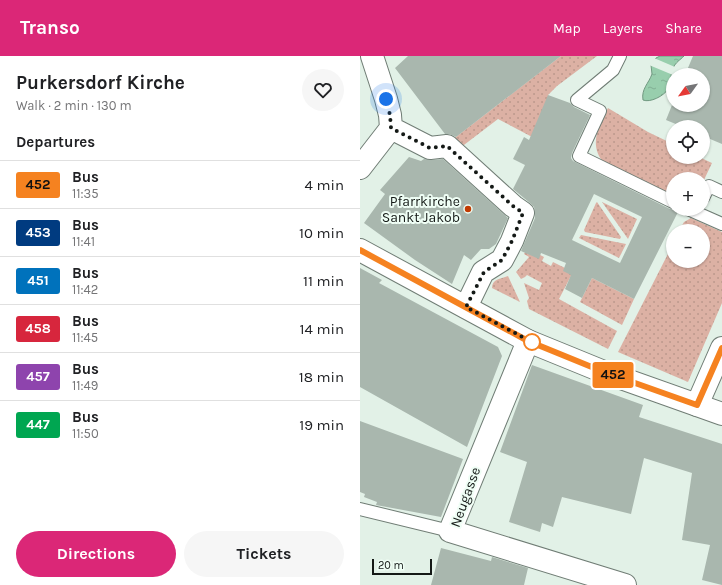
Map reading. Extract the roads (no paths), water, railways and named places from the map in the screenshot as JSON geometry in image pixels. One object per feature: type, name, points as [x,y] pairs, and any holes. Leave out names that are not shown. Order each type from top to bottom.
[{"type":"street","points":[[360,168],[391,128],[390,115],[375,57]]},
{"type":"street","points":[[391,128],[430,148],[447,146],[523,213],[512,241],[502,260],[484,272],[466,307]]},
{"type":"street","points":[[360,250],[528,341],[604,372],[722,414]]},
{"type":"street","name":"Neugasse","points":[[528,341],[450,531],[625,585]]},
{"type":"street","points":[[697,405],[722,348]]},
{"type":"lane","points":[[620,56],[613,70],[578,100],[600,111],[579,156],[666,199]]},
{"type":"lane","points":[[710,186],[722,192]]},
{"type":"lane","points":[[706,216],[722,224]]},
{"type":"lane","points":[[360,509],[450,531]]},
{"type":"water","points":[[660,56],[684,56],[673,68],[666,68],[666,92],[653,100],[646,101],[643,100],[643,93],[652,74],[651,65],[656,58]]},
{"type":"place","name":"Pfarrkirche Sankt Jakob","points":[[468,209]]}]
